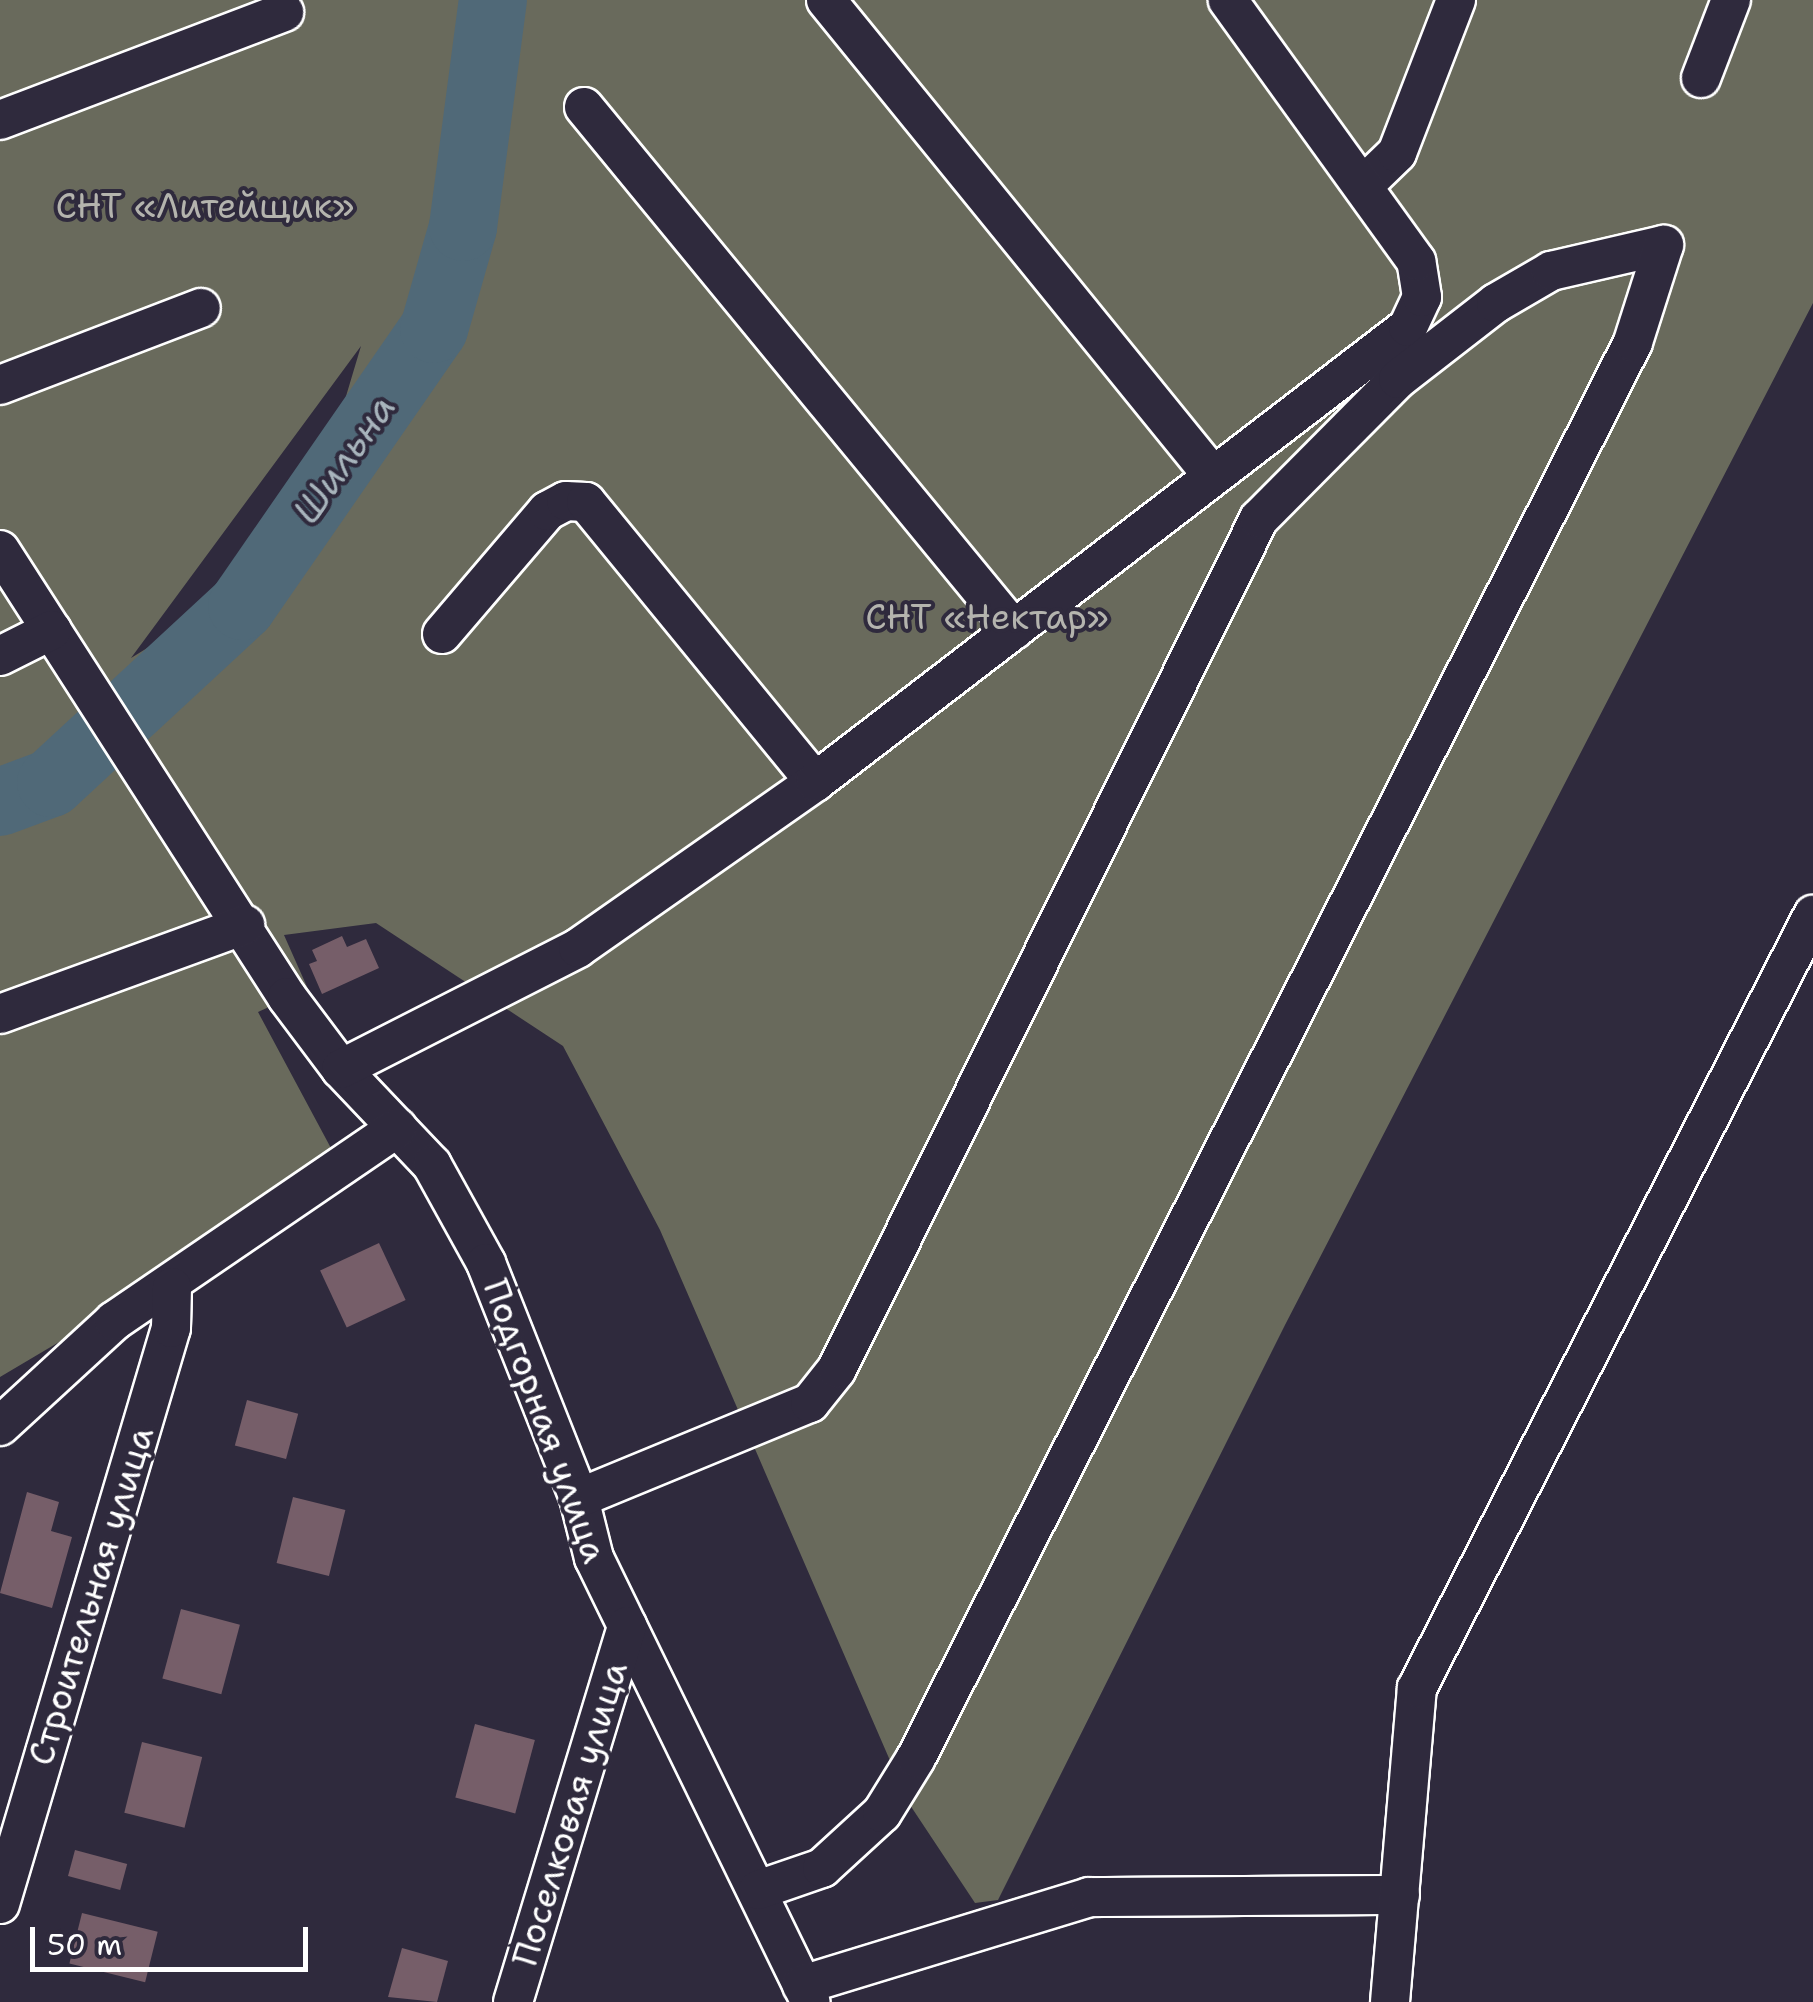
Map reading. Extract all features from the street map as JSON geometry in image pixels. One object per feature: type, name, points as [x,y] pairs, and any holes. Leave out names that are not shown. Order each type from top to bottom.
[{"type":"street","points":[[826,0],[1213,476]]},
{"type":"street","points":[[341,1069],[578,948],[815,782],[1408,326],[1422,297],[1416,260],[1366,183],[1228,0]]},
{"type":"street","points":[[1366,183],[1397,153],[1456,0]]},
{"type":"street","points":[[1701,78],[1731,0]]},
{"type":"street","points":[[0,120],[284,12]]},
{"type":"street","points":[[584,107],[1014,630]]},
{"type":"street","points":[[578,1498],[648,1475],[810,1402],[837,1369],[1260,518],[1398,379],[1496,303],[1551,271],[1664,246],[1633,342],[916,1758],[882,1813],[822,1868],[758,1890]]},
{"type":"street","points":[[0,385],[201,308]]},
{"type":"street","points":[[442,634],[548,511],[566,501],[586,502],[815,782]]},
{"type":"street","name":"Подгорная улица","points":[[0,550],[246,925],[287,997],[341,1069],[432,1165],[486,1264],[578,1498],[594,1558],[806,1993]]},
{"type":"street","points":[[0,656],[62,644]]},
{"type":"street","points":[[1390,2002],[1417,1688],[1813,915]]},
{"type":"street","points":[[0,1014],[246,925]]},
{"type":"street","points":[[0,1426],[114,1321],[172,1287],[397,1128]]},
{"type":"street","name":"Строительная улица","points":[[0,1904],[171,1328],[172,1287]]},
{"type":"street","name":"Поселковая улица","points":[[513,2002],[627,1626]]},
{"type":"street","points":[[806,1993],[1089,1897],[1400,1895]]},
{"type":"green space","name":"СНТ «Нектар»","points":[[0,0],[460,0],[456,25],[464,0],[1813,0],[1813,303],[1285,1325],[998,1900],[975,1903],[908,1802],[660,1230],[563,1046],[376,923],[284,935],[308,989],[258,1012],[332,1150],[130,1300],[0,1377]],"holes":[[[361,346],[338,423],[235,594],[131,658]]]},
{"type":"building","points":[[342,936],[347,947],[366,939],[379,968],[322,994],[309,964],[317,961],[312,950]]},
{"type":"building","points":[[379,1243],[406,1300],[347,1328],[320,1270]]},
{"type":"building","points":[[247,1400],[298,1414],[286,1459],[235,1445]]},
{"type":"building","points":[[27,1492],[59,1502],[51,1531],[72,1537],[52,1608],[0,1593]]},
{"type":"building","points":[[293,1497],[345,1510],[329,1576],[277,1563]]},
{"type":"building","points":[[181,1609],[240,1625],[221,1694],[162,1679]]},
{"type":"building","points":[[475,1724],[535,1740],[515,1813],[455,1797]]},
{"type":"building","points":[[142,1742],[202,1757],[184,1828],[124,1813]]},
{"type":"building","points":[[75,1850],[127,1864],[120,1890],[68,1876]]},
{"type":"building","points":[[82,1913],[158,1932],[145,1982],[69,1963]]},
{"type":"building","points":[[402,1948],[448,1961],[437,2002],[388,1997]]},
{"type":"waterway","name":"Шильна","points":[[0,802],[51,783],[242,606],[434,329],[463,227],[493,0]]},
{"type":"park label","name":"СНТ «Литейщик»","points":[[205,206]]}]
